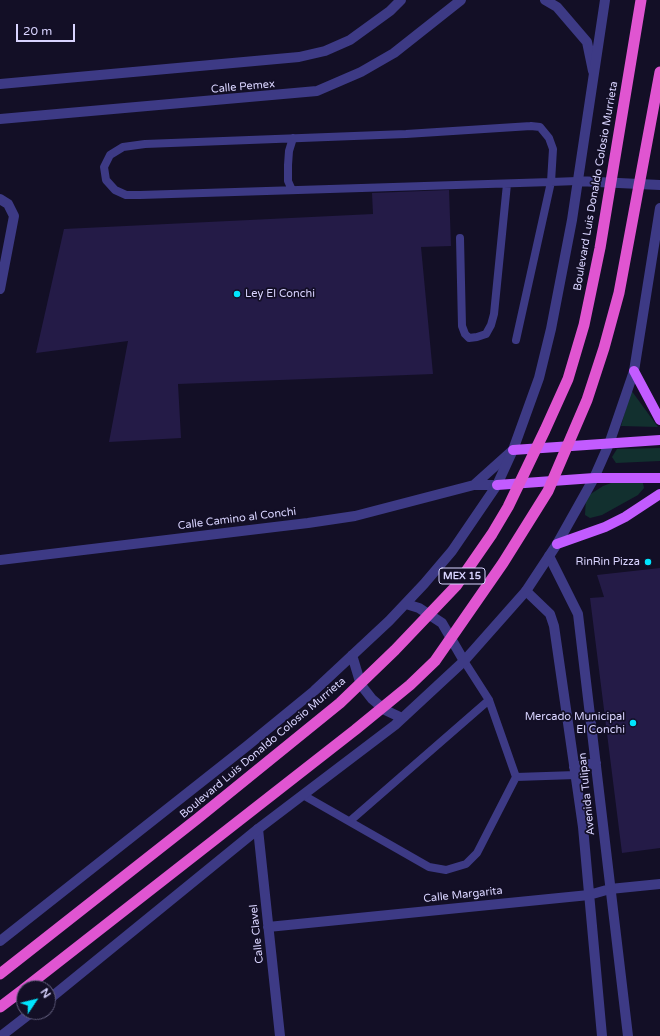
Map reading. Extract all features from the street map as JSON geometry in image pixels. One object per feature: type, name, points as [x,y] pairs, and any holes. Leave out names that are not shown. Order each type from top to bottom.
[{"type":"highway","name":"Boulevard Luis Donaldo Colosio Murrieta","points":[[0,974],[197,819],[340,703],[395,650],[456,586],[492,534],[519,486],[552,416],[568,379],[582,332],[600,248],[641,0]]},
{"type":"highway","name":"MEX 15","points":[[34,980],[355,730],[410,685],[435,662],[503,563],[548,491],[587,400],[604,348],[619,294],[660,72]]},
{"type":"highway","name":"MEX 15","points":[[0,1008],[16,995]]},
{"type":"main road","points":[[634,371],[660,420]]},
{"type":"main road","points":[[513,450],[660,440]]},
{"type":"main road","points":[[497,485],[594,478],[660,478]]},
{"type":"main road","points":[[556,544],[605,527],[625,517],[660,494]]},
{"type":"street","points":[[0,84],[299,57],[326,51],[350,40],[390,11],[401,0]]},
{"type":"street","name":"Calle Pemex","points":[[0,119],[317,91],[361,72],[394,53],[461,0]]},
{"type":"street","points":[[546,0],[562,11],[587,42],[593,71]]},
{"type":"street","name":"MEX 15","points":[[0,941],[247,746],[314,690],[406,604],[452,551],[497,485],[513,450],[542,364],[572,220],[593,71],[605,0]]},
{"type":"street","points":[[577,181],[660,185]]},
{"type":"street","points":[[0,199],[8,204],[14,216],[0,289]]},
{"type":"street","points":[[56,993],[258,829],[402,718],[464,660],[526,591],[549,556],[594,478],[609,444],[634,371],[660,208]]},
{"type":"street","points":[[474,485],[513,450]]},
{"type":"street","points":[[474,485],[497,485]]},
{"type":"street","name":"Calle Camino al Conchi","points":[[0,560],[355,516],[474,485]]},
{"type":"street","name":"Avenida Tulipan","points":[[549,556],[578,614],[628,1036]]},
{"type":"street","name":"Avenida Tulipan","points":[[526,591],[542,604],[550,614],[554,626],[575,771],[589,895],[602,1036]]},
{"type":"street","points":[[406,604],[419,608],[442,623],[464,660]]},
{"type":"street","points":[[352,655],[361,685],[372,699],[384,710],[402,718]]},
{"type":"street","points":[[575,771],[596,763]]},
{"type":"street","name":"Calle Clavel","points":[[258,829],[280,1036]]},
{"type":"street","name":"Calle Margarita","points":[[268,927],[589,895],[610,889],[660,884]]},
{"type":"street","points":[[1,1036],[22,1020]]},
{"type":"lane","points":[[516,340],[551,182],[552,149],[545,132],[540,128],[535,127],[145,144],[123,148],[110,155],[104,167],[106,180],[115,190],[126,195],[507,184],[551,182],[577,181]]},
{"type":"lane","points":[[292,190],[288,181],[288,165],[289,151],[293,138]]},
{"type":"lane","points":[[460,238],[462,326],[465,334],[469,338],[477,337],[486,334],[491,325],[494,314],[507,184]]},
{"type":"lane","points":[[303,795],[430,867],[446,870],[466,864],[477,853],[516,777],[489,700],[464,660]]},
{"type":"lane","points":[[350,821],[489,700]]},
{"type":"lane","points":[[516,777],[575,771]]},
{"type":"green space","points":[[631,390],[658,427],[621,426]]},
{"type":"green space","points":[[660,448],[660,461],[616,463],[612,457],[617,449]]},
{"type":"green space","points":[[625,478],[642,479],[644,488],[638,495],[602,515],[590,518],[585,515],[586,497],[603,486]]},
{"type":"building","name":"Ley El Conchi","points":[[449,190],[451,246],[421,247],[433,374],[178,384],[181,438],[109,442],[128,341],[36,353],[64,229],[373,214],[372,193]]},
{"type":"building","name":"Mercado Municipal El Conchi","points":[[660,568],[660,848],[622,853],[590,598],[604,597],[597,575]]},
{"type":"place","name":"Ley El Conchi","points":[[237,294]]},
{"type":"place","name":"RinRin Pizza","points":[[648,562]]},
{"type":"place","name":"Mercado Municipal El Conchi","points":[[633,723]]}]
